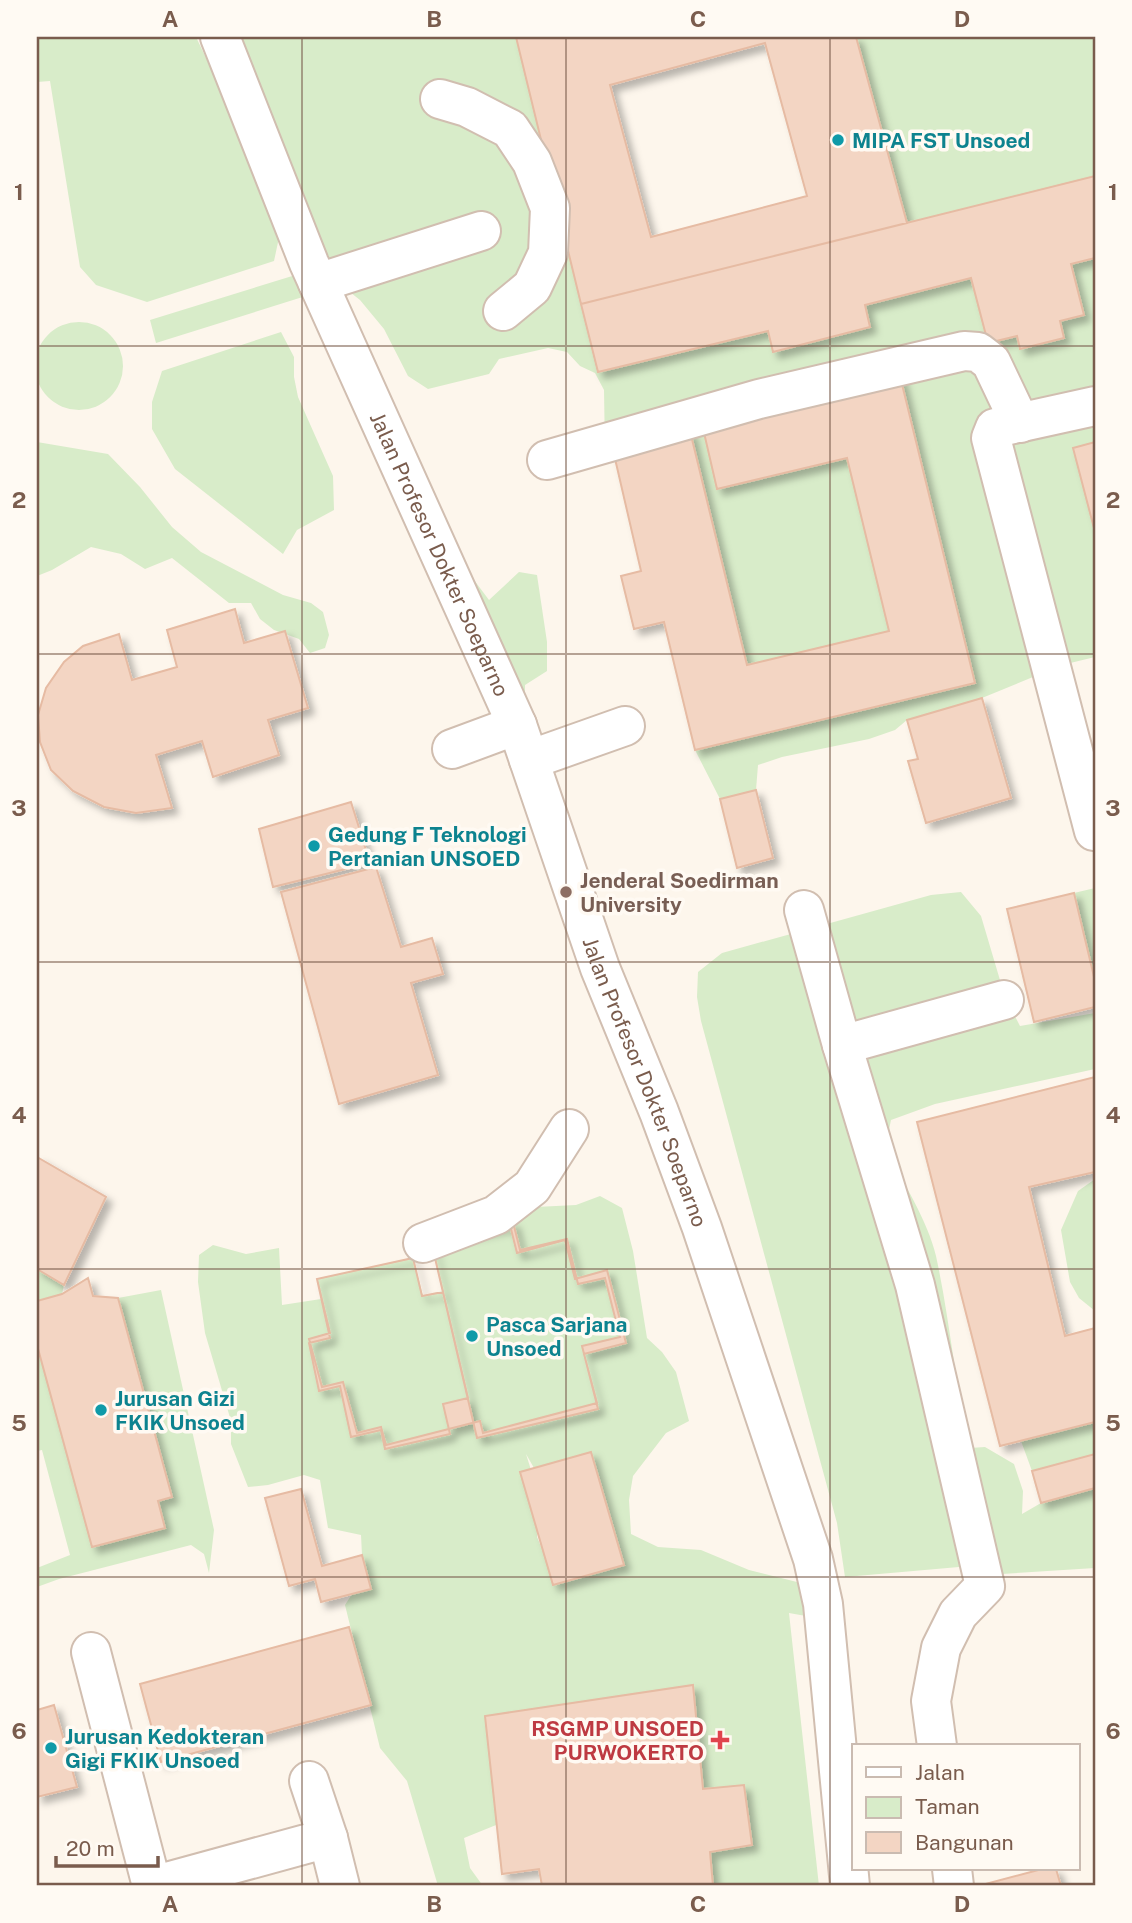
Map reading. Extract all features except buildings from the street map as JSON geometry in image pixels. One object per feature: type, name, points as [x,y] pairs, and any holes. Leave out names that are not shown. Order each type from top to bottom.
[{"type":"street","name":"Jalan Profesor Dokter Soeparno","points":[[220,37],[318,283],[456,585],[523,743],[600,968],[659,1112],[702,1228],[813,1559],[823,1604],[850,1886]]},
{"type":"street","points":[[440,99],[467,107],[510,129],[532,162],[550,208],[548,253],[532,286],[503,310]]},
{"type":"street","points":[[318,283],[481,231]]},
{"type":"street","points":[[547,460],[759,399],[964,351],[978,352],[991,362],[1020,423]]},
{"type":"street","points":[[1094,831],[991,438],[995,428],[1095,406]]},
{"type":"street","points":[[452,749],[523,743],[625,726]]},
{"type":"street","points":[[804,910],[915,1286],[985,1587],[958,1614],[941,1648],[931,1701],[937,1744]]},
{"type":"street","points":[[842,1045],[1004,1000]]},
{"type":"street","points":[[423,1243],[496,1215],[532,1187],[569,1129]]},
{"type":"street","points":[[91,1652],[152,1886],[328,1838]]},
{"type":"street","points":[[309,1781],[340,1886]]},
{"type":"green space","points":[[37,37],[196,37],[269,190],[280,233],[274,261],[147,302],[96,285],[80,267],[50,81],[37,82]]},
{"type":"green space","points":[[235,37],[516,37],[598,372],[768,331],[773,352],[870,327],[865,305],[971,278],[988,343],[1017,336],[1020,349],[1064,338],[1060,321],[1071,264],[1095,258],[1095,442],[1073,448],[1095,532],[1095,657],[1062,665],[982,698],[907,720],[895,730],[869,739],[782,757],[758,765],[756,790],[720,799],[695,750],[975,683],[900,377],[702,424],[717,489],[847,458],[889,631],[747,665],[690,432],[605,452],[604,390],[595,373],[580,366],[567,352],[548,348],[499,359],[489,374],[428,389],[408,376],[384,329],[360,300],[332,278]]},
{"type":"green space","points":[[856,37],[1095,37],[1095,176],[907,223]]},
{"type":"green space","points":[[302,273],[309,295],[156,343],[150,320]]},
{"type":"green space","points":[[79,322],[96,326],[110,335],[119,349],[123,366],[119,383],[110,397],[96,406],[79,410],[62,406],[48,397],[39,383],[35,366],[39,349],[48,335],[62,326]]},
{"type":"green space","points":[[281,332],[294,357],[298,397],[333,476],[334,510],[297,530],[283,554],[175,469],[152,429],[152,402],[162,371]]},
{"type":"green space","points":[[37,442],[108,454],[140,487],[172,527],[201,552],[283,595],[311,603],[323,612],[329,635],[325,648],[310,653],[299,639],[274,630],[260,619],[251,603],[229,603],[172,558],[145,569],[121,554],[91,547],[37,576]]},
{"type":"green space","points":[[519,572],[537,575],[547,642],[547,671],[525,685],[525,710],[498,633],[471,576],[489,600]]},
{"type":"green space","points":[[1095,888],[1095,981],[1074,893]]},
{"type":"green space","points":[[961,892],[981,916],[1005,997],[1020,1026],[1095,1013],[1095,1069],[935,1104],[891,1120],[885,1149],[914,1201],[936,1256],[970,1448],[985,1447],[1014,1464],[1023,1491],[1022,1514],[1041,1503],[1095,1488],[1095,1568],[1002,1574],[993,1564],[845,1577],[837,1523],[701,1021],[697,997],[698,972],[722,953],[931,895]]},
{"type":"green space","points":[[1095,1179],[1095,1311],[1079,1298],[1070,1282],[1061,1230],[1078,1191]]},
{"type":"green space","points":[[600,1196],[622,1208],[633,1251],[647,1338],[662,1352],[676,1372],[689,1421],[666,1433],[633,1476],[629,1500],[631,1534],[658,1547],[701,1550],[749,1570],[801,1583],[817,1618],[789,1613],[819,1886],[590,1886],[589,1881],[501,1823],[464,1838],[470,1868],[483,1886],[438,1886],[407,1781],[380,1748],[345,1605],[352,1594],[371,1588],[362,1555],[361,1535],[328,1528],[320,1480],[304,1475],[268,1485],[248,1487],[231,1444],[231,1421],[205,1333],[198,1282],[199,1255],[213,1245],[246,1254],[279,1248],[282,1305],[321,1299],[317,1279],[413,1258],[423,1296],[443,1291],[431,1241],[516,1208],[576,1205]],"holes":[[[591,1452],[623,1565],[554,1578],[537,1537],[537,1489],[526,1454],[534,1468]]]},
{"type":"green space","points":[[37,1269],[64,1285],[62,1294],[37,1301]]},
{"type":"green space","points":[[161,1290],[214,1530],[209,1573],[204,1554],[191,1545],[37,1587],[37,1568],[70,1555],[42,1450],[37,1451],[37,1345],[92,1547],[165,1527],[158,1501],[172,1497],[118,1298]]},
{"type":"green space","points":[[1095,1422],[1095,1454],[1032,1471],[1021,1441]]},
{"type":"place","name":"MIPA FST Unsoed","points":[[838,140]]},
{"type":"place","name":"Gedung F Teknologi Pertanian UNSOED","points":[[314,846]]},
{"type":"place","name":"Jenderal Soedirman University","points":[[566,892]]},
{"type":"place","name":"Pasca Sarjana Unsoed","points":[[472,1336]]},
{"type":"place","name":"Jurusan Gizi FKIK Unsoed","points":[[101,1410]]},
{"type":"place","name":"RSGMP UNSOED PURWOKERTO","points":[[720,1740]]},
{"type":"place","name":"Jurusan Kedokteran Gigi FKIK Unsoed","points":[[51,1748]]}]
